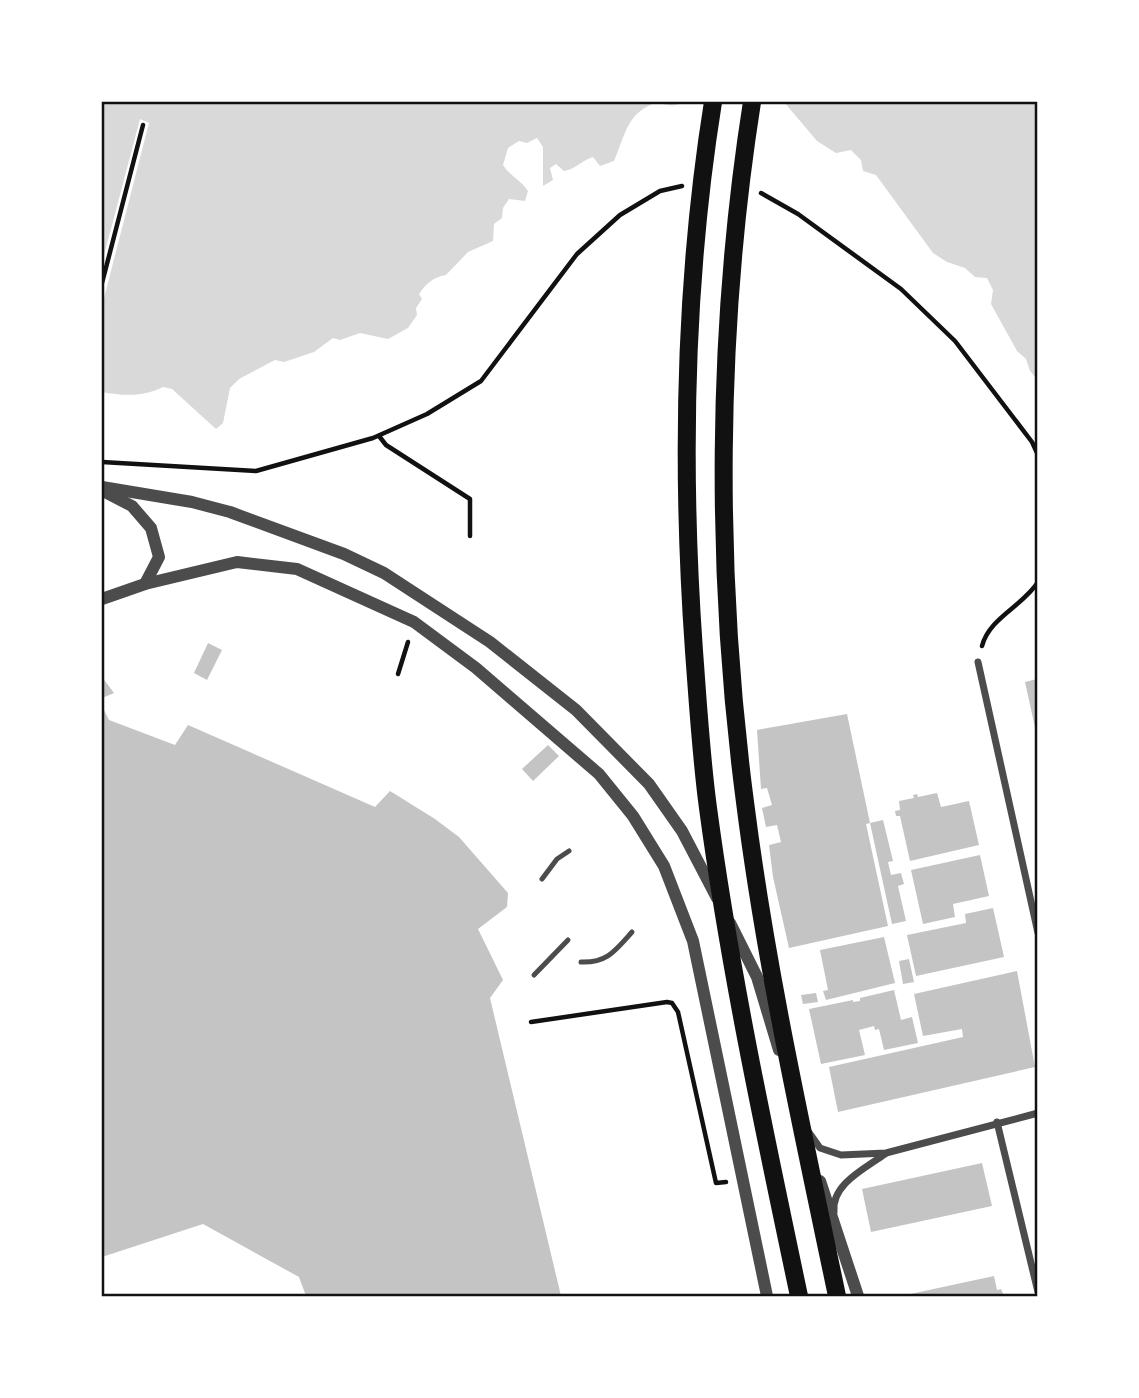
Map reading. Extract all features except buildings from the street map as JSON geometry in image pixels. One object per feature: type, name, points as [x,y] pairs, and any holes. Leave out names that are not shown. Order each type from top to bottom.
[{"type":"main road","points":[[713,102],[696,259],[687,394],[688,532],[694,653],[707,806],[718,874],[758,1101],[799,1297]]},
{"type":"main road","points":[[752,102],[734,248],[724,395],[725,531],[732,664],[744,801],[754,868],[793,1081],[837,1297]]},
{"type":"street","points":[[102,489],[132,506],[151,528],[159,557],[145,584]]},
{"type":"street","points":[[102,489],[192,502],[230,512],[344,554],[374,569],[490,642],[576,710],[649,784],[682,831],[757,977],[858,1297]]},
{"type":"street","points":[[102,599],[145,584],[237,562],[297,569],[414,622],[476,668],[599,774],[633,816],[664,866],[693,941],[767,1297]]},
{"type":"street","points":[[978,662],[1038,933]]},
{"type":"street","points":[[801,1122],[820,1148],[841,1155],[886,1153],[1038,1112]]},
{"type":"street","points":[[997,1122],[1038,1292]]},
{"type":"street","points":[[836,1231],[834,1205],[843,1184],[886,1153]]},
{"type":"lane","points":[[542,879],[557,859],[569,851]]},
{"type":"lane","points":[[581,962],[605,959],[632,932]]},
{"type":"lane","points":[[534,975],[568,940]]},
{"type":"path","points":[[102,283],[143,125]]},
{"type":"path","points":[[762,196],[763,183]]},
{"type":"path","points":[[102,462],[256,471],[379,436],[427,414],[481,381],[577,254],[620,215],[660,191],[683,186]]},
{"type":"path","points":[[755,191],[768,195],[798,214],[901,289],[955,341],[1032,442],[1038,455]]},
{"type":"path","points":[[379,436],[386,445],[470,499],[470,536]]},
{"type":"path","points":[[978,662],[985,636],[1038,582]]},
{"type":"path","points":[[398,674],[414,622]]},
{"type":"path","points":[[531,1022],[667,1002]]},
{"type":"shaded area","points":[[102,102],[658,102],[648,106],[634,118],[614,161],[600,166],[593,157],[564,171],[556,164],[550,168],[553,180],[543,186],[543,147],[537,138],[527,143],[519,141],[508,148],[503,165],[528,191],[525,201],[509,199],[503,208],[502,218],[494,224],[493,241],[468,252],[446,275],[434,279],[424,287],[419,294],[422,299],[416,308],[417,315],[408,328],[388,339],[360,333],[340,340],[333,338],[314,352],[284,362],[275,360],[239,379],[230,388],[223,423],[216,429],[172,389],[163,387],[133,395],[102,392]]},
{"type":"shaded area","points":[[658,102],[684,102],[671,105]]},
{"type":"shaded area","points":[[784,102],[1037,102],[1037,379],[1030,371],[1026,359],[1017,351],[991,304],[993,290],[987,278],[975,277],[965,268],[947,262],[933,253],[876,175],[863,171],[861,160],[851,150],[836,153],[817,141]]},
{"type":"pier","points":[[140,119],[149,123],[102,306],[102,263]]}]
